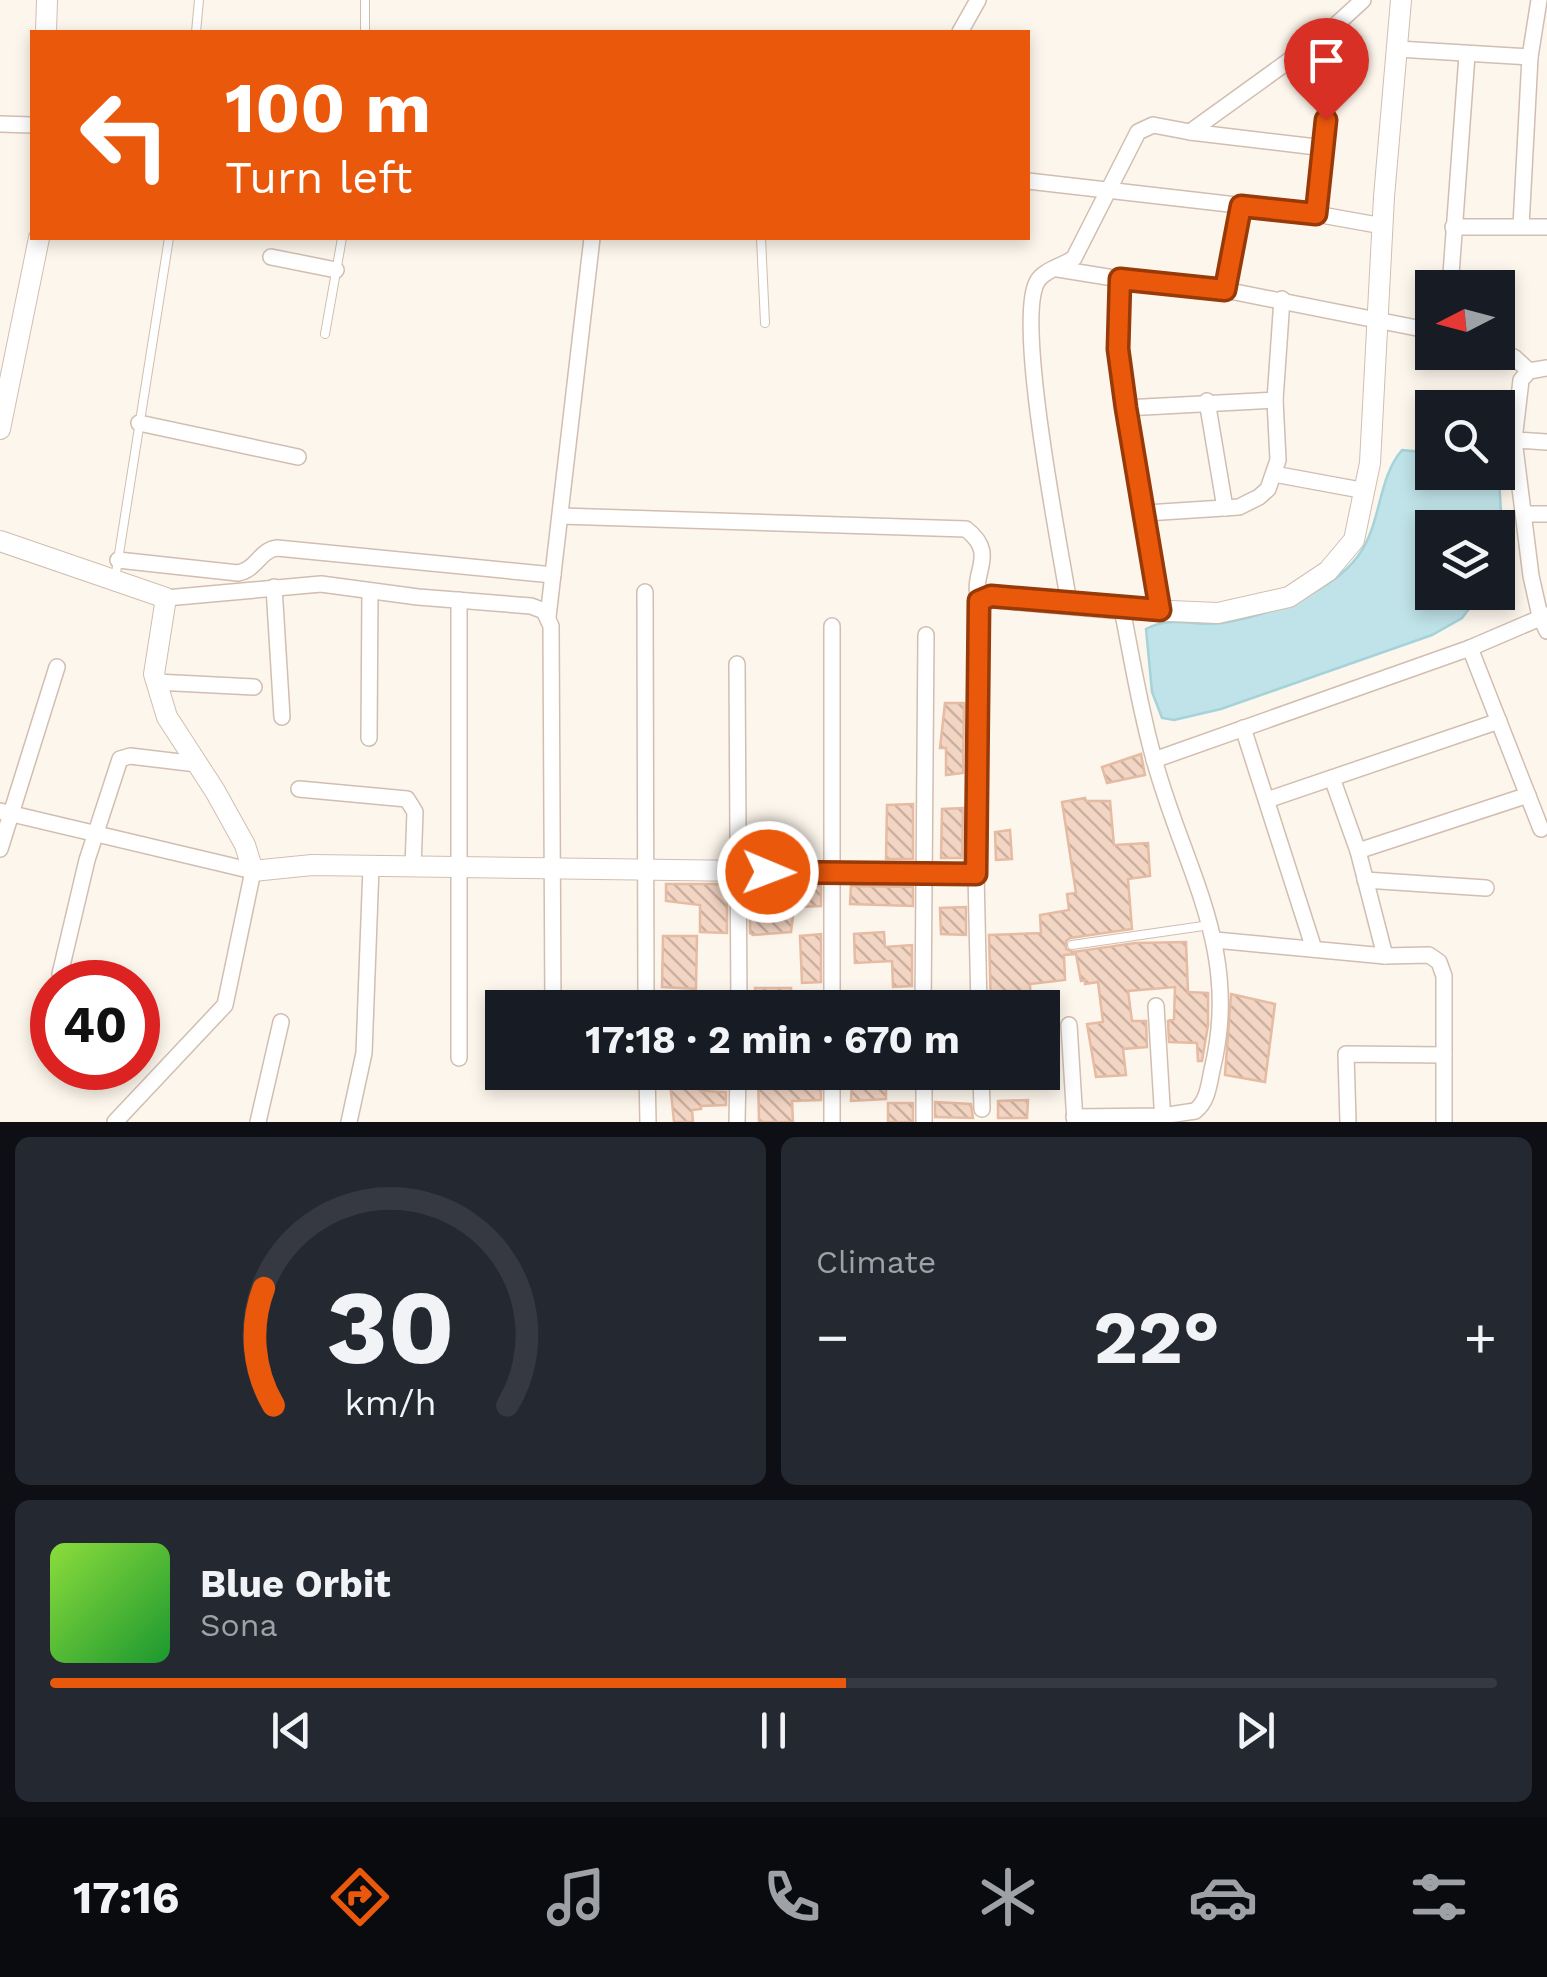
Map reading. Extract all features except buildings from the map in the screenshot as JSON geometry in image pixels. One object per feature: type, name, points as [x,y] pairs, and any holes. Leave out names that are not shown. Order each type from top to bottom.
[{"type":"street","points":[[46,30],[47,0]]},
{"type":"street","points":[[961,30],[978,0]]},
{"type":"street","points":[[1190,132],[1326,34],[1363,0]]},
{"type":"street","points":[[979,601],[991,596],[1122,609],[1218,613],[1289,597],[1328,571],[1354,540],[1366,490],[1401,0]]},
{"type":"street","points":[[1520,226],[1530,57],[1538,0]]},
{"type":"street","points":[[1316,214],[1324,148],[1326,34]]},
{"type":"street","points":[[1398,49],[1530,57]]},
{"type":"street","points":[[1451,270],[1468,54]]},
{"type":"street","points":[[0,124],[30,125]]},
{"type":"street","points":[[1058,269],[1074,258],[1138,132],[1154,125],[1324,148]]},
{"type":"street","points":[[1030,181],[1316,214],[1383,226]]},
{"type":"street","points":[[1225,290],[1241,206]]},
{"type":"street","points":[[1453,227],[1547,228]]},
{"type":"street","points":[[0,429],[39,240]]},
{"type":"street","points":[[553,990],[548,617],[592,240]]},
{"type":"street","points":[[271,257],[336,270]]},
{"type":"street","points":[[1069,603],[1034,384],[1032,326],[1036,284],[1044,272],[1058,269],[1225,290],[1415,328]]},
{"type":"street","points":[[1120,279],[1118,349],[1160,610]]},
{"type":"street","points":[[1146,513],[1238,507],[1268,489],[1278,444],[1275,400],[1282,299]]},
{"type":"street","points":[[1515,358],[1529,372]]},
{"type":"street","points":[[1515,431],[1521,380],[1529,372],[1547,368]]},
{"type":"street","points":[[1126,408],[1275,400]]},
{"type":"street","points":[[1207,401],[1226,508]]},
{"type":"street","points":[[139,423],[298,458]]},
{"type":"street","points":[[1515,440],[1547,442]]},
{"type":"street","points":[[1154,760],[1544,621],[1515,447]]},
{"type":"street","points":[[1274,474],[1366,490]]},
{"type":"street","points":[[1525,514],[1547,514]]},
{"type":"street","points":[[561,516],[966,529],[980,543],[984,564],[976,583],[979,990]]},
{"type":"street","points":[[0,542],[166,598],[321,584],[538,607],[548,617]]},
{"type":"street","points":[[118,560],[238,573],[252,569],[270,549],[277,548],[553,575]]},
{"type":"street","points":[[274,587],[282,717]]},
{"type":"street","points":[[369,738],[370,590]]},
{"type":"street","points":[[645,592],[646,990]]},
{"type":"street","points":[[115,1122],[226,1004],[253,871],[245,845],[216,790],[167,717],[154,674],[166,598]]},
{"type":"street","points":[[459,600],[459,1058]]},
{"type":"street","points":[[1069,1025],[1074,1119],[1163,1119],[1195,1111],[1206,1098],[1218,1046],[1221,974],[1213,932],[1154,760],[1122,609]]},
{"type":"street","points":[[832,626],[832,990]]},
{"type":"street","points":[[923,990],[926,635]]},
{"type":"street","points":[[1470,648],[1542,829]]},
{"type":"street","points":[[737,664],[738,990]]},
{"type":"street","points":[[0,848],[5,812],[57,666]]},
{"type":"street","points":[[156,682],[254,687]]},
{"type":"street","points":[[1267,800],[1498,720]]},
{"type":"street","points":[[1243,728],[1314,949]]},
{"type":"street","points":[[64,960],[120,759],[130,756],[197,764]]},
{"type":"street","points":[[1332,778],[1358,851],[1385,956]]},
{"type":"street","points":[[299,789],[407,799],[415,812],[413,868]]},
{"type":"street","points":[[1358,851],[1528,795]]},
{"type":"street","points":[[5,812],[253,871],[312,865],[976,874]]},
{"type":"street","points":[[349,1122],[364,1053],[371,867]]},
{"type":"street","points":[[1365,880],[1486,888]]},
{"type":"street","points":[[1213,932],[1314,949],[1385,956],[1429,954],[1439,962],[1444,976],[1444,1122]]},
{"type":"street","points":[[1156,1006],[1163,1119]]},
{"type":"street","points":[[258,1122],[280,1022]]},
{"type":"street","points":[[1348,1122],[1346,1054],[1444,1055]]},
{"type":"street","points":[[647,1090],[648,1122]]},
{"type":"street","points":[[736,1122],[737,1090]]},
{"type":"street","points":[[832,1090],[832,1122]]},
{"type":"street","points":[[924,1090],[924,1122]]},
{"type":"street","points":[[981,1090],[982,1109]]},
{"type":"lane","points":[[196,30],[199,0]]},
{"type":"lane","points":[[364,30],[366,0]]},
{"type":"lane","points":[[114,582],[169,240]]},
{"type":"lane","points":[[325,334],[342,240]]},
{"type":"lane","points":[[761,240],[765,323]]},
{"type":"lane","points":[[1072,945],[1213,932]]},
{"type":"water","points":[[1402,450],[1415,451],[1415,490],[1500,490],[1501,510],[1415,510],[1415,610],[1468,610],[1462,618],[1432,635],[1221,709],[1174,720],[1162,718],[1152,692],[1146,629],[1174,622],[1212,624],[1239,620],[1296,601],[1332,581],[1366,543],[1394,462]]},
{"type":"route","points":[[768,872],[976,874],[979,601],[991,596],[1160,610],[1118,349],[1120,279],[1225,290],[1241,206],[1316,214],[1326,120]]}]
